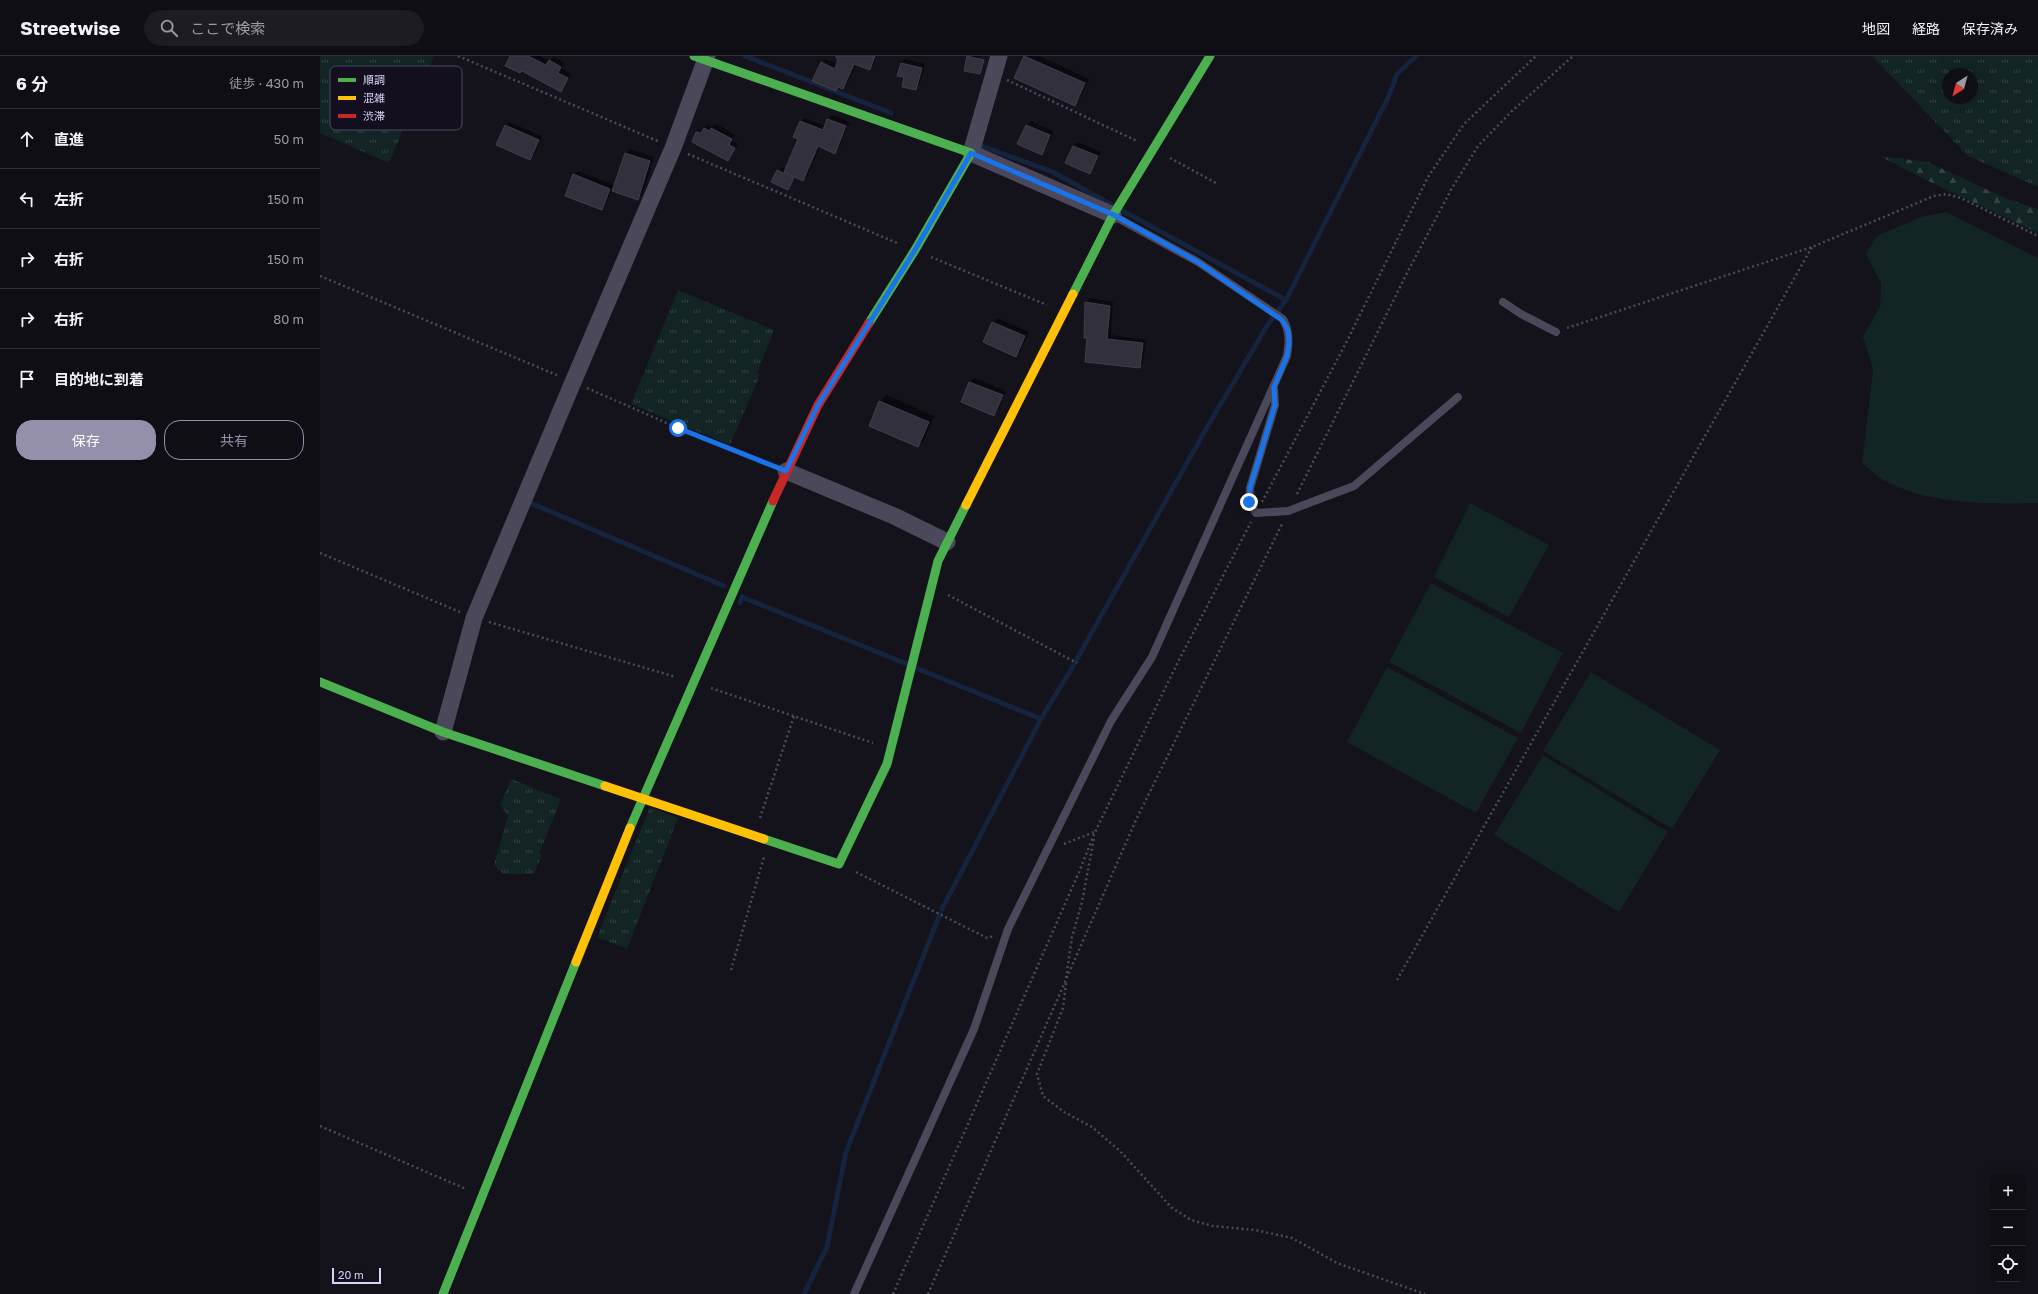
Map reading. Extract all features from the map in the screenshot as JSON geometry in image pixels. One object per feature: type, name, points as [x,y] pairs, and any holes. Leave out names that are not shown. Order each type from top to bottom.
[{"type":"street","points":[[443,1294],[642,798],[786,471],[818,405],[915,250],[971,153],[999,56]]},
{"type":"street","points":[[320,682],[443,732],[839,864],[887,764],[938,561],[1003,435],[1063,312],[1114,215],[1210,56]]},
{"type":"street","points":[[443,732],[474,618],[572,382],[673,148],[703,57],[971,153],[1114,215]]},
{"type":"street","points":[[786,471],[894,516],[947,542]]},
{"type":"lane","points":[[854,1294],[974,1030],[1008,929],[1110,721],[1152,657],[1287,356],[1289,343],[1288,330],[1281,318],[1198,262],[1114,215]]},
{"type":"lane","points":[[1503,302],[1521,314],[1556,332]]},
{"type":"lane","points":[[1274,387],[1275,405],[1250,488],[1249,502],[1256,513],[1288,511],[1354,486],[1458,398]]},
{"type":"path","points":[[458,56],[1063,312]]},
{"type":"path","points":[[893,1294],[1080,872],[1095,832],[1178,662],[1347,341],[1428,177],[1464,124],[1536,56]]},
{"type":"path","points":[[928,1294],[1136,820],[1288,511],[1407,274],[1452,188],[1478,146],[1512,111],[1573,56]]},
{"type":"path","points":[[994,74],[1154,149],[1216,183]]},
{"type":"path","points":[[1556,332],[1812,248],[1934,196],[1946,194],[1961,198],[2038,236]]},
{"type":"path","points":[[1398,980],[1812,248]]},
{"type":"path","points":[[320,276],[678,428],[786,471]]},
{"type":"path","points":[[320,553],[474,618],[694,682],[891,749]]},
{"type":"path","points":[[932,587],[1077,663]]},
{"type":"path","points":[[754,836],[794,716]]},
{"type":"path","points":[[1095,832],[1082,902],[1072,937],[1063,1008],[1037,1074],[1042,1096],[1064,1112],[1092,1127],[1120,1151],[1172,1208],[1191,1220],[1213,1226],[1255,1230],[1292,1238],[1337,1263],[1425,1294]]},
{"type":"path","points":[[1061,850],[1065,843],[1095,832]]},
{"type":"path","points":[[731,970],[769,840]]},
{"type":"path","points":[[839,864],[987,938],[1005,934],[1008,929]]},
{"type":"path","points":[[320,1126],[482,1195]]},
{"type":"green space","points":[[320,56],[434,56],[430,66],[330,66],[330,130],[403,130],[389,163],[320,133]]},
{"type":"green space","points":[[1872,56],[2038,56],[2038,187],[1968,156]]},
{"type":"green space","points":[[1880,156],[1928,162],[2007,199],[2038,209],[2038,233],[1918,176]]},
{"type":"green space","points":[[1946,212],[2038,258],[2038,503],[1979,503],[1939,499],[1901,488],[1883,480],[1862,463],[1873,369],[1863,337],[1880,306],[1881,283],[1866,254],[1877,236],[1921,217]]},
{"type":"green space","points":[[678,290],[774,330],[757,373],[760,375],[730,445],[631,404]]},
{"type":"green space","points":[[1470,503],[1549,545],[1509,617],[1434,577]]},
{"type":"green space","points":[[1431,583],[1563,653],[1521,733],[1389,662]]},
{"type":"green space","points":[[1387,667],[1518,738],[1476,813],[1347,742]]},
{"type":"green space","points":[[1591,672],[1720,750],[1672,829],[1543,751]]},
{"type":"green space","points":[[1543,755],[1668,832],[1619,912],[1494,835]]},
{"type":"green space","points":[[511,779],[561,799],[539,854],[542,855],[534,874],[503,874],[494,865],[508,816],[500,805]]},
{"type":"green space","points":[[650,807],[678,818],[627,949],[597,937]]},
{"type":"building","points":[[510,56],[528,56],[546,65],[549,60],[561,67],[558,73],[568,78],[561,92],[522,71],[520,73],[505,66]]},
{"type":"building","points":[[836,56],[875,56],[870,70],[854,64],[843,89],[838,87],[836,91],[812,81],[821,62],[835,69],[838,59]]},
{"type":"building","points":[[967,56],[984,60],[980,74],[964,71]]},
{"type":"building","points":[[1024,56],[1085,83],[1075,106],[1014,78]]},
{"type":"building","points":[[901,63],[922,68],[916,90],[902,87],[904,77],[897,76]]},
{"type":"building","points":[[827,119],[846,126],[835,154],[818,146],[803,181],[784,172],[798,139],[793,137],[800,121],[823,130]]},
{"type":"building","points":[[505,125],[539,140],[530,160],[496,145]]},
{"type":"building","points":[[1026,125],[1050,135],[1042,155],[1017,144]]},
{"type":"building","points":[[704,128],[710,131],[711,128],[732,139],[729,145],[735,148],[728,161],[692,142],[696,132],[701,133]]},
{"type":"building","points":[[1073,146],[1098,156],[1090,174],[1065,163]]},
{"type":"building","points":[[625,153],[650,161],[638,200],[612,191]]},
{"type":"building","points":[[777,170],[794,178],[788,190],[771,182]]},
{"type":"building","points":[[573,174],[610,189],[602,210],[565,196]]},
{"type":"building","points":[[1085,302],[1110,306],[1107,339],[1143,343],[1140,368],[1085,362],[1087,338],[1084,338]]},
{"type":"building","points":[[992,322],[1025,336],[1016,357],[983,342]]},
{"type":"building","points":[[969,382],[1003,395],[994,416],[961,402]]},
{"type":"building","points":[[879,401],[929,422],[918,447],[869,426]]},
{"type":"waterway","points":[[745,56],[891,113]]},
{"type":"waterway","points":[[942,909],[1041,719],[1073,666],[1210,422],[1267,326],[1286,300],[1388,98],[1397,74],[1416,56]]},
{"type":"waterway","points":[[976,144],[1053,172],[1112,205]]},
{"type":"waterway","points":[[1121,210],[1286,300]]},
{"type":"waterway","points":[[533,504],[724,586]]},
{"type":"waterway","points":[[740,603],[742,597],[907,664]]},
{"type":"waterway","points":[[916,668],[1041,719]]},
{"type":"waterway","points":[[804,1294],[827,1247],[846,1152],[940,914]]},
{"type":"traffic: fast","points":[[694,56],[971,153],[915,250],[869,323]]},
{"type":"traffic: fast","points":[[1073,294],[1113,215],[1210,56]]},
{"type":"traffic: fast","points":[[630,828],[773,501]]},
{"type":"traffic: fast","points":[[764,839],[839,864],[887,764],[938,561],[966,505]]},
{"type":"traffic: fast","points":[[320,682],[443,732],[605,786]]},
{"type":"traffic: fast","points":[[443,1294],[576,962]]},
{"type":"traffic: slow","points":[[966,505],[1073,294]]},
{"type":"traffic: slow","points":[[605,786],[764,839]]},
{"type":"traffic: slow","points":[[576,962],[630,828]]},
{"type":"traffic: jam","points":[[773,501],[818,405],[869,323]]},
{"type":"route","points":[[678,428],[786,471],[818,405],[843,362],[915,250],[956,182],[971,153],[1114,215],[1198,262],[1247,294],[1282,320],[1288,330],[1289,343],[1287,356],[1274,387],[1275,405],[1250,488],[1249,502]]}]
